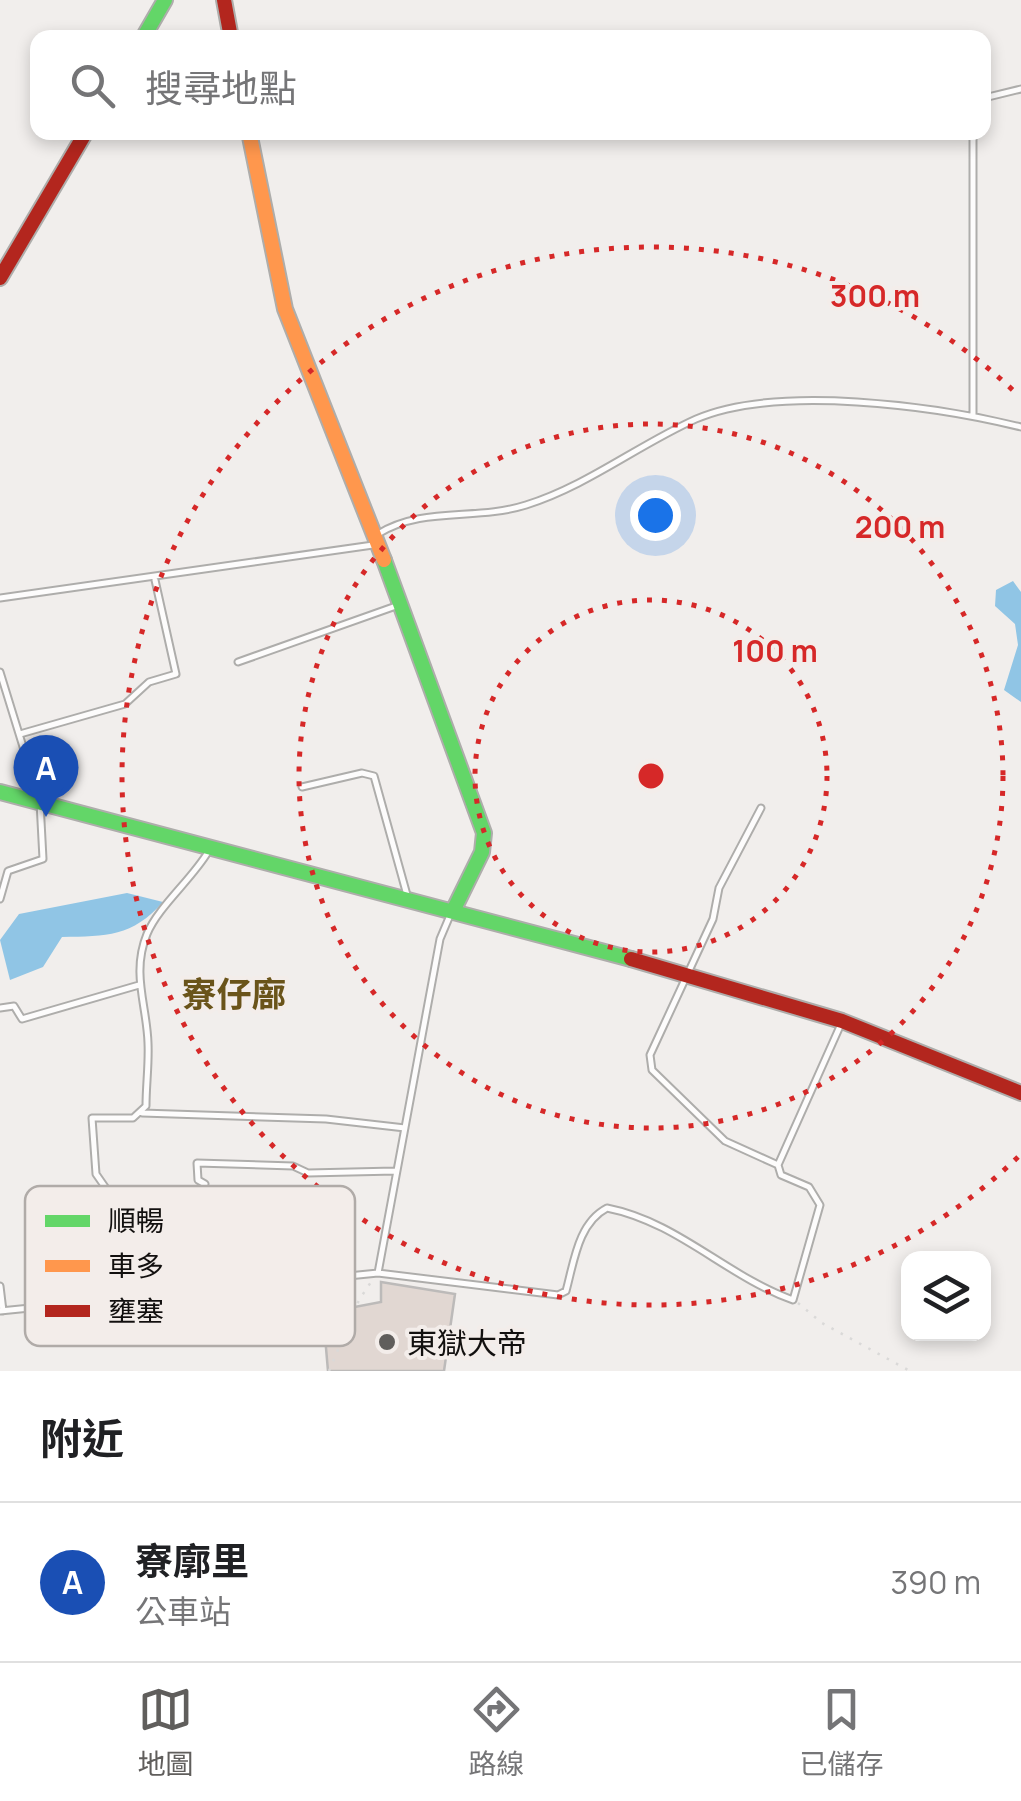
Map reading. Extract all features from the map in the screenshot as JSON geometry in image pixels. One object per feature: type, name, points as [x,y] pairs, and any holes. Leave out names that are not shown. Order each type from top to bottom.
[{"type":"main road","points":[[148,30],[165,0]]},
{"type":"main road","points":[[224,0],[230,30]]},
{"type":"main road","points":[[0,278],[81,140]]},
{"type":"main road","points":[[251,140],[285,308],[377,540],[484,833],[482,852],[452,910]]},
{"type":"main road","points":[[0,792],[684,972],[842,1021],[1021,1093]]},
{"type":"lane","points":[[991,96],[1021,90]]},
{"type":"lane","points":[[973,140],[973,415]]},
{"type":"lane","points":[[0,598],[154,579],[377,540],[399,521],[504,512],[547,499],[698,419],[741,406],[795,400],[973,415],[1021,427]]},
{"type":"lane","points":[[20,734],[125,704],[150,682],[176,674],[154,579]]},
{"type":"lane","points":[[238,662],[398,605]]},
{"type":"lane","points":[[0,672],[40,802],[43,859],[8,871],[0,899]]},
{"type":"lane","points":[[302,787],[362,773],[374,776],[408,898]]},
{"type":"lane","points":[[760,808],[719,888],[713,918],[684,972],[650,1055],[652,1070],[725,1141],[778,1165]]},
{"type":"lane","points":[[142,1113],[146,1106],[148,1040],[139,985],[148,931],[190,882],[210,850]]},
{"type":"lane","points":[[378,1273],[440,938],[452,910]]},
{"type":"lane","points":[[0,1008],[14,1006],[22,1020],[139,985]]},
{"type":"lane","points":[[355,1275],[378,1273],[558,1296],[566,1291],[580,1240],[592,1216],[606,1208],[669,1228],[761,1288],[793,1300],[820,1205],[809,1187],[781,1175],[778,1165],[842,1021]]},
{"type":"lane","points":[[104,1186],[96,1174],[92,1118],[132,1118],[142,1113],[326,1119],[406,1128]]},
{"type":"lane","points":[[205,1184],[198,1180],[197,1163],[293,1166],[308,1173],[395,1170]]},
{"type":"lane","points":[[0,1286],[2,1311]]},
{"type":"path","points":[[355,1308],[378,1273]]},
{"type":"path","points":[[793,1300],[822,1323],[910,1371]]},
{"type":"path","points":[[330,1371],[340,1346]]},
{"type":"water","points":[[1013,581],[1021,592],[1021,702],[1004,690],[1018,645],[1015,624],[995,606],[996,590]]},
{"type":"water","points":[[127,893],[163,902],[140,922],[118,932],[62,937],[43,967],[10,980],[0,940],[19,914]]},
{"type":"building","name":"東獄大帝","points":[[381,1282],[455,1294],[444,1371],[328,1371],[326,1346],[355,1346],[355,1307],[381,1302]]},
{"type":"traffic: fast","points":[[148,30],[165,0]]},
{"type":"traffic: fast","points":[[384,560],[484,833],[482,852],[453,911]]},
{"type":"traffic: fast","points":[[0,792],[631,959]]},
{"type":"traffic: slow","points":[[251,140],[285,309],[384,560]]},
{"type":"traffic: jam","points":[[224,0],[230,30]]},
{"type":"traffic: jam","points":[[0,278],[81,140]]},
{"type":"traffic: jam","points":[[631,959],[842,1021],[1021,1093]]},
{"type":"place","name":"寮廓里","points":[[46,817]]},
{"type":"place","name":"東獄大帝","points":[[387,1342]]},
{"type":"district","name":"寮仔廍","points":[[234,994]]}]
